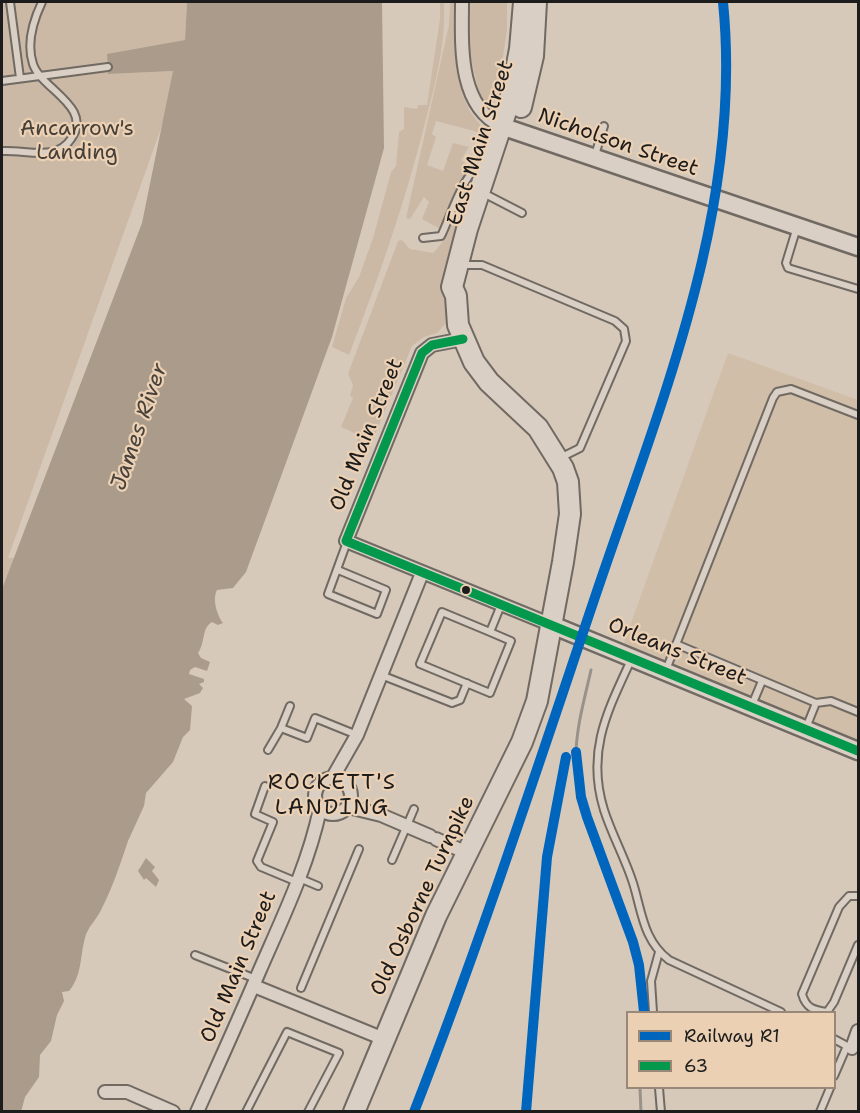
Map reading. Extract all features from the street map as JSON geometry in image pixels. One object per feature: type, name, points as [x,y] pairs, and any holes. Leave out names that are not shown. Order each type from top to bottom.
[{"type":"main road","name":"East Main Street","points":[[456,296],[462,289],[506,128],[516,71],[524,2]]},
{"type":"main road","name":"East Main Street","points":[[536,2],[535,40],[531,69],[489,161],[452,287],[456,296],[455,309],[463,339],[480,371],[538,428],[559,459],[568,482],[570,514],[537,701]]},
{"type":"main road","name":"Nicholson Street","points":[[506,128],[858,247]]},
{"type":"main road","name":"Orleans Street","points":[[552,625],[858,752]]},
{"type":"main road","name":"Old Osborne Turnpike","points":[[354,1112],[427,936],[508,774],[537,701]]},
{"type":"street","points":[[462,2],[463,55],[470,89],[482,113],[506,128]]},
{"type":"street","name":"Old Main Street","points":[[347,541],[422,353],[432,345],[463,339]]},
{"type":"street","name":"Orleans Street","points":[[347,541],[552,625]]},
{"type":"street","name":"Old Main Street","points":[[197,1112],[255,982],[326,811],[315,799],[316,789],[323,781],[339,779],[422,573]]},
{"type":"street","points":[[339,779],[350,801],[467,853]]},
{"type":"street","points":[[326,811],[338,814],[350,801]]},
{"type":"street","points":[[255,982],[384,1039]]},
{"type":"street","points":[[852,1048],[858,1031]]},
{"type":"street","points":[[105,1092],[127,1092],[148,1106],[173,1112]]},
{"type":"lane","points":[[10,2],[20,78]]},
{"type":"lane","points":[[2,151],[50,152],[65,146],[74,135],[77,126],[72,108],[38,75],[30,51],[31,34],[42,2]]},
{"type":"lane","points":[[2,81],[108,67]]},
{"type":"lane","points":[[593,158],[604,126]]},
{"type":"lane","points":[[423,238],[441,236],[476,165],[489,161]]},
{"type":"lane","points":[[489,196],[522,213]]},
{"type":"lane","points":[[797,226],[786,263],[788,268],[858,289]]},
{"type":"lane","points":[[467,265],[482,265],[615,321],[624,329],[626,341],[580,448],[559,459]]},
{"type":"lane","points":[[665,671],[772,398],[777,392],[791,389],[858,415]]},
{"type":"lane","points":[[338,570],[387,590],[377,614],[328,594],[347,541]]},
{"type":"lane","points":[[490,632],[501,605]]},
{"type":"lane","points":[[441,612],[490,632],[511,641],[490,693],[420,664],[441,612]]},
{"type":"lane","points":[[676,644],[816,703],[831,701],[858,712]]},
{"type":"lane","points":[[632,658],[604,718],[598,745],[597,777],[604,811],[632,880],[643,924],[659,952],[669,960],[779,1011]]},
{"type":"lane","points":[[381,675],[452,703],[460,700],[467,683]]},
{"type":"lane","points":[[751,707],[762,681]]},
{"type":"lane","points":[[805,729],[816,703]]},
{"type":"lane","points":[[268,750],[290,706]]},
{"type":"lane","points":[[281,728],[307,738],[315,718],[357,735]]},
{"type":"lane","points":[[265,786],[255,814],[273,822],[257,861],[261,867],[318,886]]},
{"type":"lane","points":[[392,860],[414,809]]},
{"type":"lane","points":[[301,988],[359,849]]},
{"type":"lane","points":[[330,891],[339,895]]},
{"type":"lane","points":[[810,1010],[804,1004],[802,994],[839,907],[849,896],[858,896]]},
{"type":"lane","points":[[828,1011],[834,1002],[858,945]]},
{"type":"lane","points":[[653,1011],[651,981],[659,952]]},
{"type":"lane","points":[[195,955],[255,982]]},
{"type":"lane","points":[[246,1112],[287,1032],[339,1053],[308,1112]]},
{"type":"lane","points":[[836,1040],[852,1048],[836,1073]]},
{"type":"lane","points":[[659,1089],[661,1112]]},
{"type":"lane","points":[[820,1112],[830,1089]]},
{"type":"shaded area","points":[[728,353],[858,400],[858,744],[622,648]]},
{"type":"green space","name":"Ancarrow's Landing","points":[[2,2],[187,2],[185,40],[107,55],[108,74],[173,71],[165,117],[8,558],[14,558],[2,589]]},
{"type":"green space","points":[[440,2],[444,2],[443,32],[440,61],[430,105],[401,209],[349,355],[332,347],[346,298],[359,277],[373,238],[391,172],[396,166],[399,132],[404,129],[404,107],[417,109],[418,105],[427,105],[440,19]]},
{"type":"green space","points":[[450,2],[456,2],[457,55],[463,94],[470,111],[483,129],[484,138],[476,138],[478,132],[436,121],[432,134],[436,137],[427,165],[443,171],[453,143],[469,147],[461,160],[467,165],[440,229],[422,219],[429,202],[424,197],[410,219],[406,218],[449,25]]},
{"type":"green space","points":[[467,2],[507,2],[507,30],[497,96],[493,99],[495,103],[484,102],[480,97],[468,46]]},
{"type":"green space","points":[[475,173],[446,275],[446,323],[437,333],[424,337],[412,346],[369,449],[365,451],[355,447],[359,435],[341,427],[353,398],[350,396],[353,385],[348,374],[398,241],[402,240],[410,249],[433,253],[446,236]]},
{"type":"water","name":"James River","points":[[187,2],[382,2],[384,148],[332,337],[246,572],[233,588],[217,590],[216,607],[223,623],[218,625],[212,622],[209,625],[198,653],[201,658],[210,662],[207,671],[195,667],[190,670],[189,674],[204,679],[204,682],[199,684],[203,688],[200,693],[184,699],[192,706],[190,730],[183,737],[173,762],[146,793],[144,806],[128,841],[109,894],[86,934],[76,979],[69,991],[62,992],[64,1001],[57,1015],[51,1041],[40,1055],[39,1077],[25,1097],[21,1112],[2,1111],[2,589],[142,223],[173,71],[108,74],[107,54],[185,40]]},
{"type":"water","points":[[146,858],[155,867],[152,871],[159,880],[156,887],[146,878],[144,880],[138,871]]},
{"type":"railway","points":[[591,670],[578,731],[577,777],[589,826],[635,953],[644,1011]]},
{"type":"railway","points":[[640,1089],[641,1112]]},
{"type":"rail line","name":"R1","points":[[414,1112],[507,857],[645,454],[691,306],[709,231],[721,156],[726,79],[723,2]]},
{"type":"rail line","name":"R1","points":[[576,752],[581,797],[633,942],[639,965],[644,1011]]},
{"type":"rail line","name":"R1","points":[[526,1112],[547,857],[566,757]]},
{"type":"transit line","name":"63","points":[[463,339],[432,345],[422,353],[346,541],[858,751]]},
{"type":"district","name":"ROCKETT'S LANDING","points":[[332,796]]}]
